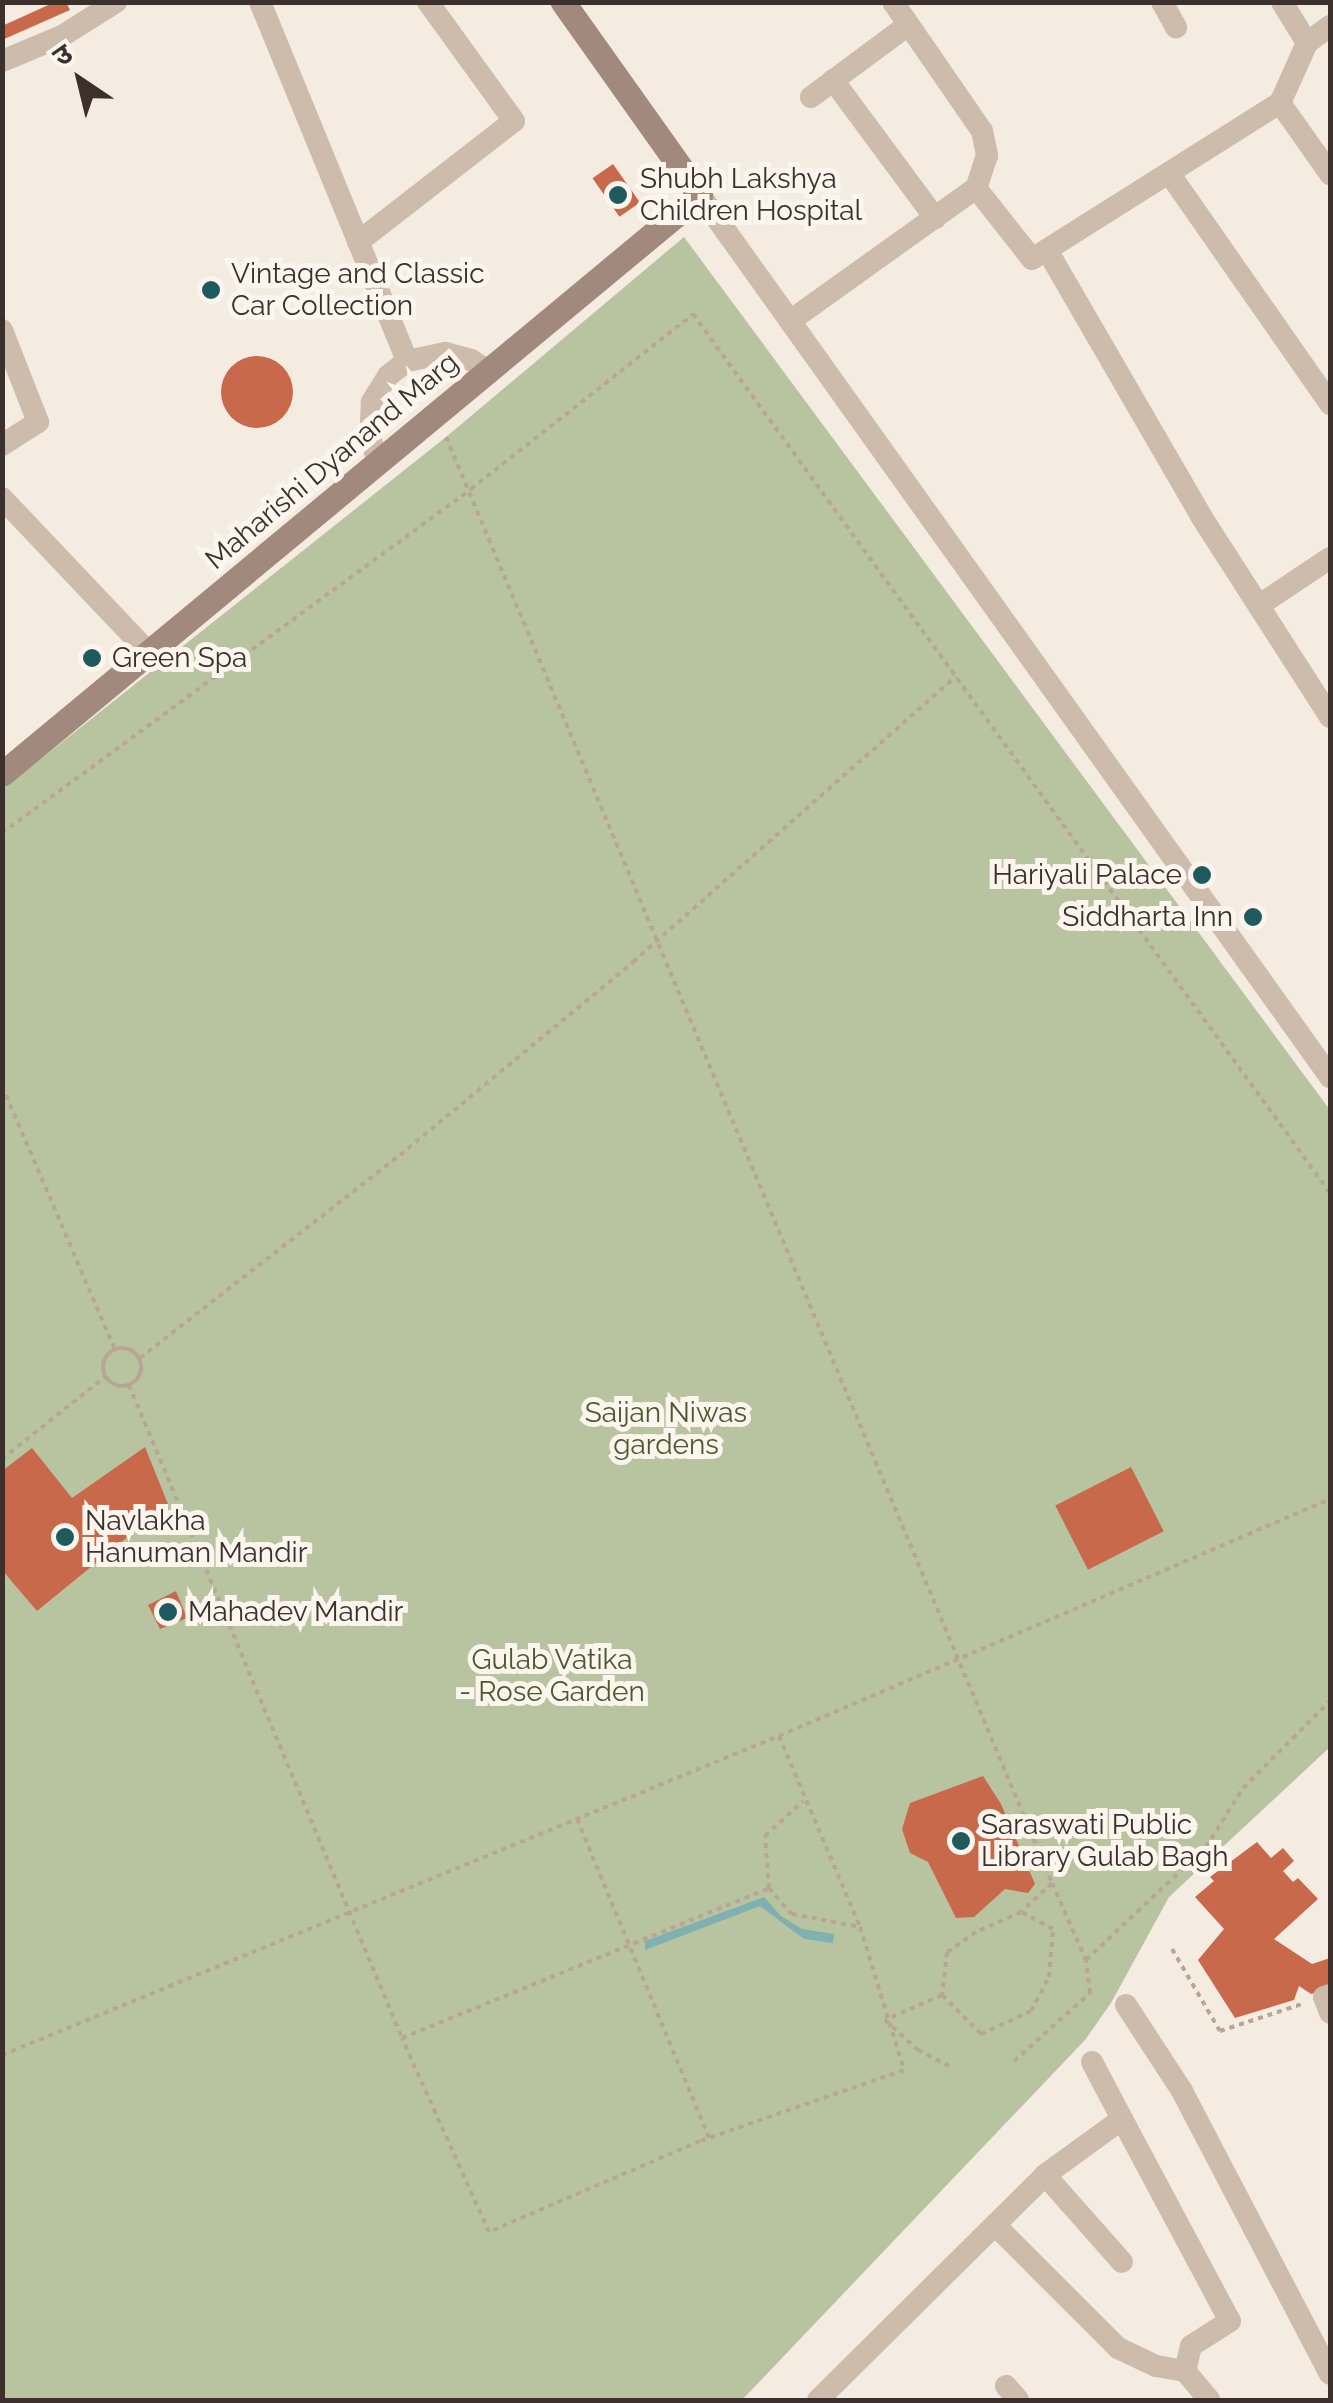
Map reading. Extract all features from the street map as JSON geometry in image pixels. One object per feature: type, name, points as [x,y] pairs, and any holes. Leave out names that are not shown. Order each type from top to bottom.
[{"type":"main road","points":[[564,3],[700,195]]},
{"type":"main road","name":"Maharishi Dyanand Marg","points":[[2,774],[700,195]]},
{"type":"street","points":[[2,60],[62,36],[116,2]]},
{"type":"street","points":[[260,2],[407,361]]},
{"type":"street","points":[[358,242],[514,121],[428,2]]},
{"type":"street","points":[[790,321],[976,188],[984,172],[982,132],[893,2]]},
{"type":"street","points":[[1162,2],[1176,27]]},
{"type":"street","points":[[1282,2],[1307,43]]},
{"type":"street","points":[[811,97],[908,25]]},
{"type":"street","points":[[976,188],[1032,259],[1280,103],[1307,43],[1330,26]]},
{"type":"street","points":[[834,80],[935,218]]},
{"type":"street","points":[[1280,103],[1330,174]]},
{"type":"street","points":[[1169,173],[1330,404]]},
{"type":"street","points":[[700,195],[1330,1077]]},
{"type":"street","points":[[1047,250],[1201,516],[1330,717]]},
{"type":"street","points":[[2,330],[38,422],[2,445]]},
{"type":"street","points":[[379,462],[370,439],[372,402],[388,376],[407,361],[445,353],[472,360],[488,371]]},
{"type":"street","points":[[2,498],[148,653]]},
{"type":"street","points":[[1261,604],[1330,558]]},
{"type":"street","points":[[1126,2005],[1182,2091],[1330,2374]]},
{"type":"street","points":[[1092,2062],[1230,2321],[1191,2346],[1186,2371]]},
{"type":"street","points":[[822,2399],[1045,2175],[1122,2119]]},
{"type":"street","points":[[1045,2175],[1122,2262]]},
{"type":"street","points":[[995,2225],[1118,2348],[1156,2366],[1186,2371],[1210,2400]]},
{"type":"path","points":[[2,832],[471,489],[693,314],[1330,1194]]},
{"type":"path","points":[[436,414],[471,489],[1086,1960],[1090,1993],[1014,2060]]},
{"type":"path","points":[[140,1358],[400,1155],[659,939],[956,676]]},
{"type":"path","points":[[2,1086],[114,1350]]},
{"type":"path","points":[[130,1349],[140,1358],[141,1371],[129,1385],[114,1384],[106,1376],[104,1362],[114,1350],[130,1349]]},
{"type":"path","points":[[2,1459],[106,1376]]},
{"type":"path","points":[[129,1385],[402,2038],[489,2232],[710,2138],[904,2070],[885,2020],[860,1927],[778,1736]]},
{"type":"path","points":[[2,2055],[778,1736],[1330,1498]]},
{"type":"path","points":[[1086,1960],[1206,1847],[1243,1788],[1330,1701]]},
{"type":"path","points":[[803,1800],[765,1836],[768,1888],[792,1914],[860,1927]]},
{"type":"path","points":[[577,1819],[710,2138]]},
{"type":"path","points":[[942,1995],[947,1952],[976,1932],[1021,1912],[1052,1883]]},
{"type":"path","points":[[402,2038],[768,1888]]},
{"type":"path","points":[[942,1995],[981,2034],[1031,2010],[1049,1977],[1052,1928],[1021,1912]]},
{"type":"path","points":[[1172,1949],[1220,2031],[1328,2002]]},
{"type":"path","points":[[885,2020],[942,1995]]},
{"type":"path","points":[[885,2020],[918,2050],[950,2066]]},
{"type":"green space","name":"Saijan Niwas gardens","points":[[684,237],[1330,1110],[1330,1747],[1169,1897],[1111,2003],[1085,2040],[742,2400],[3,2400],[3,789],[446,437]]},
{"type":"water","points":[[764,1897],[781,1916],[802,1929],[834,1934],[833,1943],[804,1939],[760,1906],[645,1950],[645,1941]]},
{"type":"building","points":[[55,2],[66,2],[70,10],[2,40],[2,26]]},
{"type":"building","points":[[613,164],[640,203],[619,217],[593,178]]},
{"type":"building","points":[[257,356],[282,367],[293,392],[282,417],[257,428],[232,417],[221,392],[232,367]]},
{"type":"building","name":"Navlakha Hanuman Mandir","points":[[145,1447],[168,1504],[37,1611],[2,1570],[2,1471],[32,1448],[72,1498]]},
{"type":"building","points":[[1131,1467],[1164,1531],[1088,1570],[1055,1506]]},
{"type":"building","name":"Mahadev Mandir","points":[[176,1591],[187,1618],[160,1629],[148,1605]]},
{"type":"building","name":"Saraswati Public Library Gulab Bagh","points":[[983,1776],[1001,1804],[1035,1884],[1028,1893],[1005,1889],[974,1917],[956,1918],[928,1862],[910,1853],[902,1829],[910,1803]]},
{"type":"building","points":[[1257,1842],[1271,1858],[1283,1848],[1294,1861],[1283,1871],[1293,1882],[1298,1878],[1318,1899],[1274,1939],[1312,1964],[1330,1958],[1330,1988],[1311,1994],[1299,1986],[1294,2000],[1235,2018],[1198,1960],[1224,1929],[1195,1897],[1214,1881],[1210,1877]]},
{"type":"place","name":"Shubh Lakshya Children Hospital","points":[[618,195]]},
{"type":"place","name":"Vintage and Classic Car Collection","points":[[211,290]]},
{"type":"place","name":"Green Spa","points":[[92,658]]},
{"type":"place","name":"Hariyali Palace","points":[[1202,875]]},
{"type":"place","name":"Siddharta Inn","points":[[1253,917]]},
{"type":"place","name":"Navlakha Hanuman Mandir","points":[[65,1537]]},
{"type":"place","name":"Mahadev Mandir","points":[[168,1612]]},
{"type":"place","name":"Saraswati Public Library Gulab Bagh","points":[[961,1841]]},
{"type":"park label","name":"Gulab Vatika - Rose Garden","points":[[552,1676]]}]
